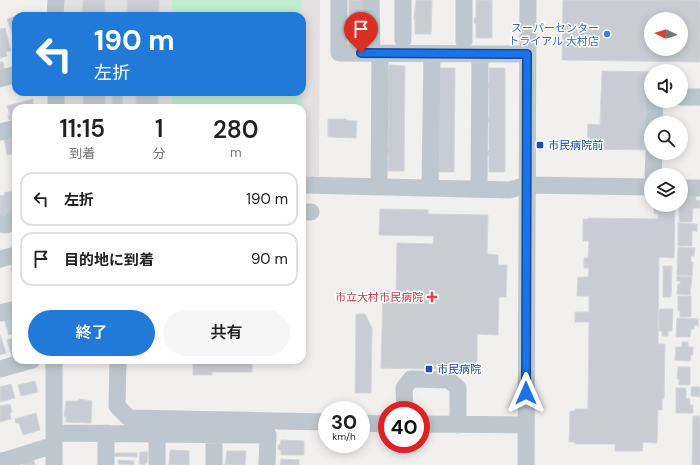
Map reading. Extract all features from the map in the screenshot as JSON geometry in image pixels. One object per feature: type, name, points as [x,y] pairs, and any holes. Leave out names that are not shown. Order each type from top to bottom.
[{"type":"street","points":[[55,12],[56,0]]},
{"type":"street","points":[[340,0],[339,53],[527,54]]},
{"type":"street","points":[[371,0],[376,53],[379,187]]},
{"type":"street","points":[[403,0],[403,40]]},
{"type":"street","points":[[464,0],[464,41]]},
{"type":"street","points":[[526,465],[528,0]]},
{"type":"street","points":[[430,188],[432,54]]},
{"type":"street","points":[[479,189],[480,54]]},
{"type":"street","points":[[0,79],[12,75]]},
{"type":"street","points":[[688,97],[700,97]]},
{"type":"street","points":[[0,132],[12,129]]},
{"type":"street","points":[[306,185],[510,190],[526,186],[644,187]]},
{"type":"street","points":[[688,188],[700,188]]},
{"type":"street","points":[[0,224],[6,225],[12,221]]},
{"type":"street","points":[[0,259],[12,256]]},
{"type":"street","points":[[0,313],[12,310]]},
{"type":"street","points":[[0,369],[18,364]]},
{"type":"street","points":[[54,364],[54,465]]},
{"type":"street","points":[[118,364],[117,406],[129,418],[318,422]]},
{"type":"street","points":[[405,401],[404,388],[411,379],[449,380],[458,388],[458,424]]},
{"type":"street","points":[[430,424],[526,425]]},
{"type":"street","points":[[106,433],[106,465]]},
{"type":"street","points":[[0,462],[54,439],[106,433],[214,434],[268,435],[268,465]]},
{"type":"street","points":[[157,434],[158,465]]},
{"type":"street","points":[[214,434],[214,465]]},
{"type":"shaded area","points":[[64,0],[320,0],[319,179],[306,179],[306,104],[63,104],[63,96],[306,96],[306,12],[64,12]]},
{"type":"green space","points":[[172,0],[301,0],[301,12],[172,12]]},
{"type":"green space","points":[[172,96],[302,96],[302,104],[172,104]]},
{"type":"building","points":[[83,0],[105,0],[105,12],[82,12]]},
{"type":"building","points":[[127,0],[159,0],[159,12],[127,12]]},
{"type":"building","points":[[349,0],[365,0],[365,46],[349,46]]},
{"type":"building","points":[[416,0],[432,0],[431,34],[415,34],[414,19]]},
{"type":"building","points":[[476,0],[492,0],[492,38],[476,38],[476,23],[474,23],[474,18],[476,18]]},
{"type":"building","name":"スーパーセンター トライアル 大村店","points":[[563,0],[700,0],[700,62],[562,60]]},
{"type":"building","points":[[12,17],[12,32],[7,19]]},
{"type":"building","points":[[5,28],[11,51],[6,52],[7,56],[0,58],[0,29]]},
{"type":"building","points":[[0,62],[3,62],[5,72],[0,73]]},
{"type":"building","points":[[389,65],[405,66],[404,171],[388,171],[388,154],[386,154],[388,148],[387,80]]},
{"type":"building","points":[[439,68],[455,68],[454,172],[438,172]]},
{"type":"building","points":[[489,68],[505,68],[505,172],[489,172],[489,156],[487,156],[487,151],[489,151]]},
{"type":"building","points":[[602,71],[644,72],[644,108],[651,108],[650,116],[644,116],[644,150],[587,149],[588,124],[600,125]]},
{"type":"building","points":[[83,96],[105,96],[105,104],[83,104]]},
{"type":"building","points":[[112,96],[123,96],[122,104],[112,104]]},
{"type":"building","points":[[136,96],[158,96],[158,104],[136,104]]},
{"type":"building","points":[[33,99],[33,104],[14,104]]},
{"type":"building","points":[[12,105],[12,119],[9,120],[8,115],[10,115],[7,106]]},
{"type":"building","points":[[328,119],[346,119],[345,120],[357,121],[356,138],[328,137]]},
{"type":"building","points":[[12,133],[12,154],[7,155],[4,138]]},
{"type":"building","points":[[12,191],[12,214],[0,217],[0,196],[5,195],[4,193]]},
{"type":"building","points":[[688,196],[696,196],[696,200],[699,200],[700,202],[700,208],[693,208],[692,222],[679,222],[679,212],[688,212]]},
{"type":"building","points":[[380,209],[428,210],[428,214],[488,215],[487,254],[498,255],[498,265],[507,265],[506,297],[499,297],[498,335],[477,334],[477,363],[475,363],[475,370],[381,368],[383,291],[396,291],[397,243],[433,244],[434,236],[379,235]]},
{"type":"building","points":[[654,212],[675,212],[674,258],[659,257],[658,344],[665,344],[664,399],[662,399],[662,410],[658,410],[657,443],[643,442],[642,451],[615,451],[615,444],[575,444],[575,442],[569,442],[570,411],[575,411],[575,409],[588,409],[589,322],[575,322],[575,312],[589,312],[589,296],[577,296],[578,277],[588,277],[589,268],[584,268],[584,258],[588,258],[589,241],[583,241],[583,219],[658,219],[658,214],[654,214]]},
{"type":"building","points":[[678,223],[697,224],[697,231],[692,231],[692,246],[678,246]]},
{"type":"building","points":[[678,247],[695,248],[694,256],[691,256],[691,262],[693,262],[692,276],[677,275]]},
{"type":"building","points":[[663,266],[672,266],[671,297],[663,297]]},
{"type":"building","points":[[677,276],[692,277],[690,295],[677,294],[678,284],[680,284],[680,281],[677,281]]},
{"type":"building","points":[[678,296],[691,296],[691,317],[680,317],[680,311],[678,311]]},
{"type":"building","points":[[659,309],[673,309],[672,331],[668,331],[668,336],[662,336],[662,331],[659,331]]},
{"type":"building","points":[[356,314],[365,314],[372,328],[371,393],[355,393]]},
{"type":"building","points":[[12,316],[12,334],[9,335],[4,319]]},
{"type":"building","points":[[677,318],[698,319],[698,326],[694,325],[694,329],[691,329],[690,337],[676,337]]},
{"type":"building","points":[[0,334],[6,353],[0,355]]},
{"type":"building","points":[[12,338],[12,357],[7,340]]},
{"type":"building","points":[[682,342],[688,342],[688,347],[693,347],[693,355],[691,355],[690,361],[675,360],[676,347],[682,347]]},
{"type":"building","points":[[193,364],[252,364],[252,372],[212,372],[212,375],[193,375]]},
{"type":"building","points":[[678,367],[690,367],[690,385],[679,385],[679,379],[677,379]]},
{"type":"building","points":[[35,381],[38,392],[21,396],[18,385]]},
{"type":"building","points":[[11,384],[15,398],[0,402],[0,387]]},
{"type":"building","points":[[691,387],[700,387],[700,397],[691,396]]},
{"type":"building","points":[[676,388],[686,388],[686,398],[690,399],[690,405],[693,405],[693,413],[676,413]]},
{"type":"building","points":[[79,399],[92,401],[91,423],[66,422],[66,417],[64,417],[66,401],[79,401]]},
{"type":"building","points":[[10,404],[12,412],[10,413],[11,419],[0,422],[0,406]]},
{"type":"building","points":[[36,413],[40,430],[23,435],[19,423],[16,423],[15,419]]},
{"type":"building","points":[[693,416],[700,416],[700,465],[692,465]]},
{"type":"building","points":[[281,440],[304,441],[304,455],[281,455],[281,450],[278,450],[278,445],[280,445]]},
{"type":"building","points":[[170,450],[189,451],[189,465],[169,465]]},
{"type":"building","points":[[227,451],[246,451],[245,465],[225,465]]},
{"type":"building","points":[[140,452],[148,452],[147,463],[145,463],[145,465],[139,464]]},
{"type":"building","points":[[112,453],[137,453],[137,457],[112,456]]},
{"type":"building","points":[[33,458],[35,465],[23,465],[22,462]]},
{"type":"building","points":[[281,459],[299,460],[299,465],[280,465]]},
{"type":"building","points":[[118,460],[134,461],[134,465],[118,464]]},
{"type":"place","name":"スーパーセンター トライアル 大村店","points":[[607,34]]},
{"type":"place","name":"市民病院前","points":[[540,145]]},
{"type":"place","name":"市立大村市民病院","points":[[432,297]]},
{"type":"place","name":"市民病院","points":[[429,369]]},
{"type":"route","points":[[361,53],[527,54],[526,393]]}]
